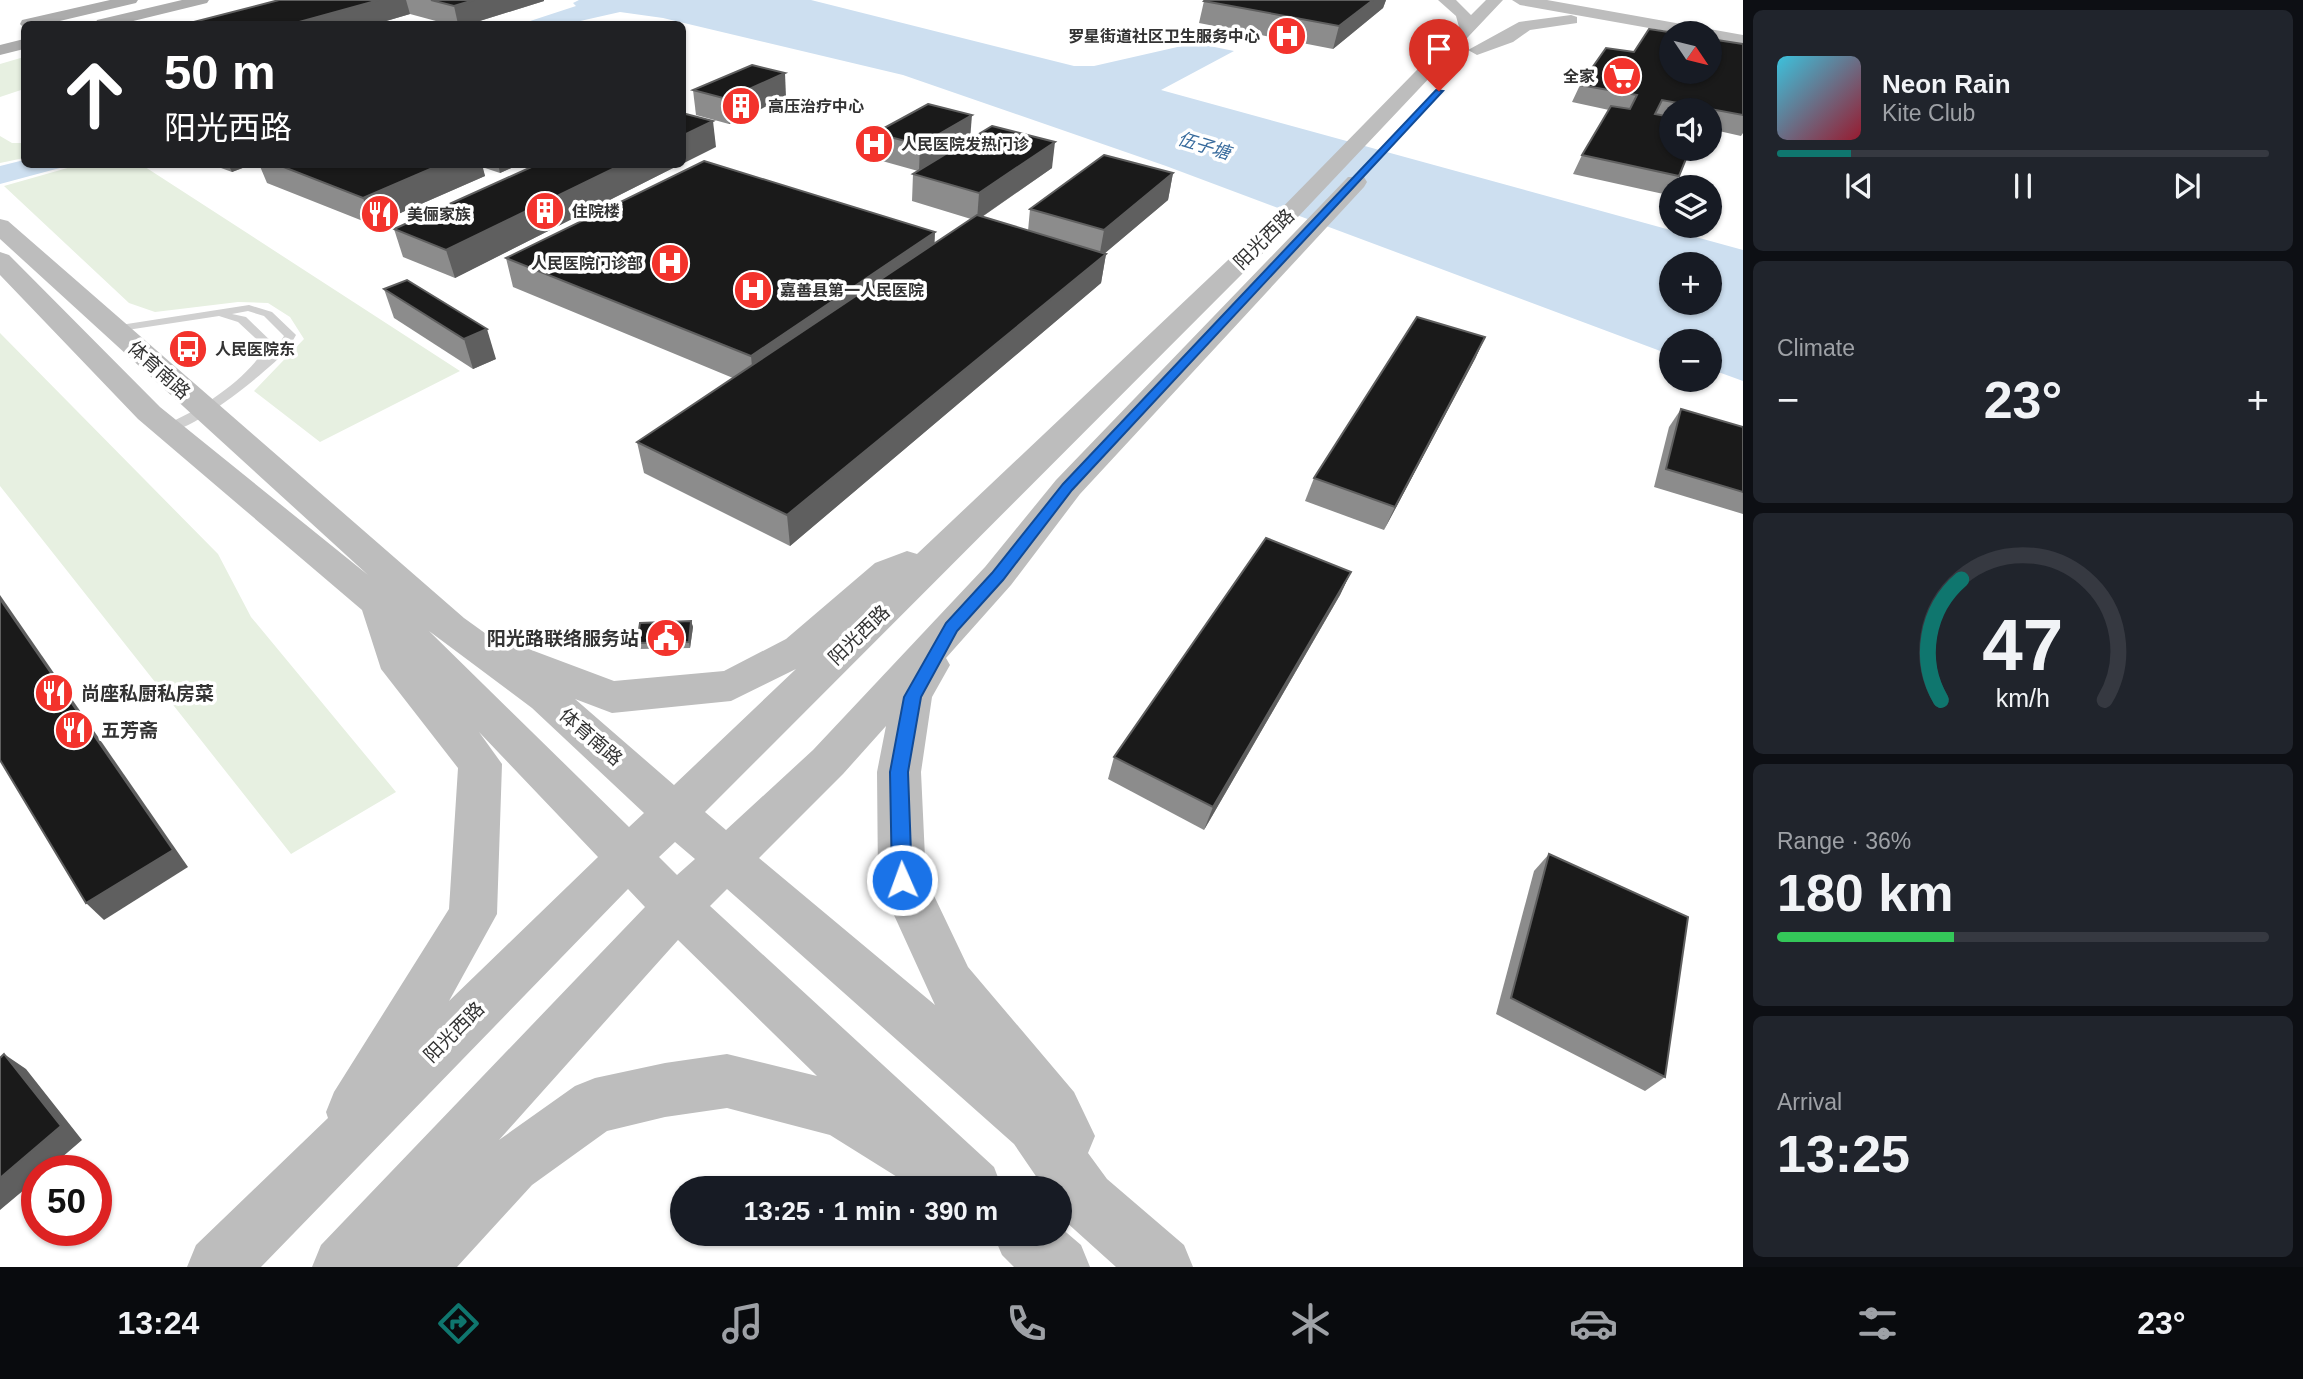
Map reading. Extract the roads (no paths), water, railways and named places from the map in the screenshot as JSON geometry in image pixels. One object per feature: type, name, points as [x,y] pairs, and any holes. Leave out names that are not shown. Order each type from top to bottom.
[{"type":"main road","points":[[43,21],[130,0]]},
{"type":"main road","points":[[115,21],[201,0]]},
{"type":"main road","points":[[1446,0],[1463,14],[1468,29]]},
{"type":"main road","name":"阳光西路","points":[[218,1267],[629,858],[1272,231],[1495,0]]},
{"type":"main road","points":[[1583,0],[1629,20]]},
{"type":"main road","points":[[1629,20],[1564,20],[1525,26],[1472,55],[1515,6],[1629,20],[1659,25]]},
{"type":"main road","points":[[1722,36],[1743,40]]},
{"type":"main road","points":[[0,50],[21,45]]},
{"type":"main road","name":"阳光西路","points":[[343,1267],[677,907],[828,762],[998,576],[1068,487],[1367,170]]},
{"type":"main road","name":"体育南路","points":[[0,226],[205,412],[469,641],[546,697],[677,811],[726,859],[1034,1124],[1086,1200],[1140,1248]]},
{"type":"main road","name":"体育南路","points":[[0,260],[168,429],[379,604],[677,907],[958,1176]]},
{"type":"main road","points":[[469,641],[612,697],[731,686],[800,649],[888,572],[962,536]]},
{"type":"main road","points":[[322,1165],[473,914],[480,764],[395,659],[379,604]]},
{"type":"main road","points":[[951,627],[912,697],[899,772],[902,880],[950,984],[1054,1112],[1140,1248]]},
{"type":"main road","points":[[415,1267],[512,1165],[595,1106],[727,1081],[842,1110],[951,1176]]},
{"type":"main road","points":[[1036,1246],[1059,1267]]},
{"type":"lane","points":[[114,329],[249,308],[268,314],[289,335],[282,349],[205,412],[168,429]]},
{"type":"lane","points":[[173,320],[219,315],[242,319],[272,348],[258,369]]},
{"type":"water","name":"伍子塘","points":[[579,0],[811,0],[1074,66],[1094,66],[1195,43],[1234,51],[1161,90],[1659,227],[1659,238],[1699,238],[1743,250],[1743,381],[1722,373],[1722,329],[1659,329],[1659,351],[1166,166],[903,75],[686,23],[686,21],[620,12],[580,21],[530,21],[576,6],[573,3]]},
{"type":"water","points":[[21,161],[21,168],[60,168],[0,184],[0,166]]},
{"type":"place","name":"罗星街道社区卫生服务中心","points":[[1287,36]]},
{"type":"place","name":"全家","points":[[1622,76]]},
{"type":"place","name":"高压治疗中心","points":[[741,106]]},
{"type":"place","name":"人民医院发热门诊","points":[[874,144]]},
{"type":"place","name":"住院楼","points":[[545,211]]},
{"type":"place","name":"美俪家族","points":[[380,214]]},
{"type":"place","name":"人民医院门诊部","points":[[670,263]]},
{"type":"place","name":"嘉善县第一人民医院","points":[[753,290]]},
{"type":"place","name":"人民医院东","points":[[188,349]]},
{"type":"place","name":"阳光路联络服务站","points":[[666,638]]},
{"type":"place","name":"尚座私厨私房菜","points":[[54,693]]},
{"type":"place","name":"五芳斋","points":[[74,730]]}]
